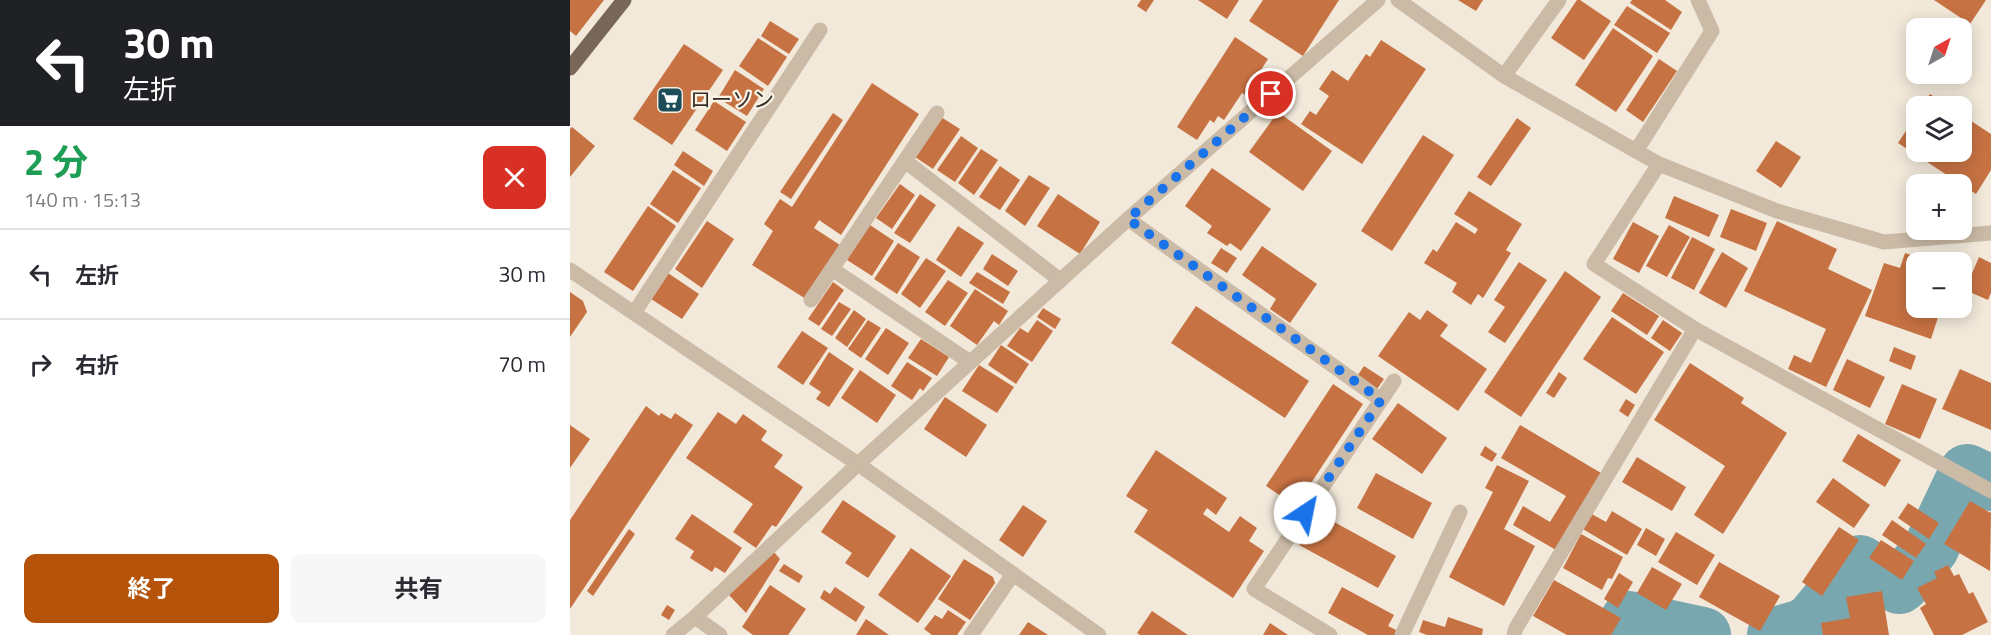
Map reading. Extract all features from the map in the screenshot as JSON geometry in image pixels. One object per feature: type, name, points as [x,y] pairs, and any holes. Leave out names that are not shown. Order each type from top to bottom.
[{"type":"main road","points":[[570,68],[624,0]]},
{"type":"street","points":[[673,635],[1060,280],[1378,0]]},
{"type":"street","points":[[1398,0],[1504,76],[1659,164],[1777,211],[1884,242],[1991,232]]},
{"type":"street","points":[[1504,76],[1559,0]]},
{"type":"street","points":[[1636,151],[1712,31],[1698,0]]},
{"type":"street","points":[[634,313],[820,30]]},
{"type":"street","points":[[811,300],[938,113]]},
{"type":"street","points":[[905,161],[1060,280]]},
{"type":"street","points":[[1659,164],[1594,264],[1695,329],[1991,491]]},
{"type":"street","points":[[1128,219],[1381,400]]},
{"type":"street","points":[[832,269],[970,362]]},
{"type":"street","points":[[570,270],[858,464],[1099,635]]},
{"type":"street","points":[[1514,635],[1516,628],[1695,329]]},
{"type":"street","points":[[1330,635],[1254,589],[1394,381]]},
{"type":"street","points":[[1402,635],[1460,512]]},
{"type":"street","points":[[971,635],[1012,574]]},
{"type":"street","points":[[695,617],[720,635]]},
{"type":"building","points":[[570,0],[604,0],[576,36],[570,31]]},
{"type":"building","points":[[1141,0],[1154,0],[1146,12],[1137,6]]},
{"type":"building","points":[[1198,0],[1239,0],[1227,19]]},
{"type":"building","points":[[1263,0],[1339,0],[1303,56],[1249,21]]},
{"type":"building","points":[[1458,0],[1483,0],[1476,11]]},
{"type":"building","points":[[1577,0],[1611,21],[1584,60],[1551,38]]},
{"type":"building","points":[[1632,0],[1665,0],[1682,12],[1671,30],[1630,3]]},
{"type":"building","points":[[1934,0],[1986,0],[1972,21],[1972,18],[1961,18]]},
{"type":"building","points":[[1627,6],[1670,33],[1657,53],[1614,25]]},
{"type":"building","points":[[770,21],[799,39],[789,54],[761,36]]},
{"type":"building","points":[[1613,28],[1653,56],[1616,112],[1575,85]]},
{"type":"building","points":[[1235,37],[1268,59],[1245,95],[1242,93],[1224,120],[1218,116],[1214,123],[1210,120],[1197,140],[1177,127]]},
{"type":"building","points":[[758,38],[787,57],[768,86],[739,66]]},
{"type":"building","points":[[1381,40],[1426,69],[1362,164],[1301,124],[1310,111],[1316,115],[1329,96],[1319,89],[1332,70],[1348,81],[1366,54],[1370,57]]},
{"type":"building","points":[[684,44],[723,70],[672,145],[633,119]]},
{"type":"building","points":[[1659,59],[1677,71],[1643,122],[1626,110]]},
{"type":"building","points":[[735,70],[764,89],[747,116],[718,98]]},
{"type":"building","points":[[872,83],[919,114],[841,235],[819,220],[814,228],[840,245],[806,299],[752,265],[773,231],[764,224],[780,199],[792,207]]},
{"type":"building","points":[[714,101],[746,122],[727,151],[695,130]]},
{"type":"building","points":[[1278,112],[1332,151],[1303,191],[1249,152]]},
{"type":"building","points":[[833,113],[843,120],[791,199],[780,192]]},
{"type":"building","points":[[941,117],[960,129],[933,169],[915,157]]},
{"type":"building","points":[[1517,118],[1531,128],[1491,186],[1477,177]]},
{"type":"building","points":[[1972,122],[1991,134],[1991,170],[1976,194],[1972,191],[1972,174],[1945,174],[1927,162],[1972,162]]},
{"type":"building","points":[[572,127],[595,146],[570,177],[570,129]]},
{"type":"building","points":[[1906,131],[1906,148],[1898,143]]},
{"type":"building","points":[[1423,135],[1454,155],[1392,251],[1361,231]]},
{"type":"building","points":[[961,136],[978,148],[955,182],[937,170]]},
{"type":"building","points":[[1776,141],[1801,157],[1781,188],[1756,171]]},
{"type":"building","points":[[981,149],[998,160],[974,195],[958,183]]},
{"type":"building","points":[[683,151],[713,171],[704,186],[674,165]]},
{"type":"building","points":[[1000,166],[1020,180],[1000,210],[979,197]]},
{"type":"building","points":[[1212,168],[1271,209],[1241,251],[1230,243],[1227,246],[1207,233],[1212,226],[1185,206]]},
{"type":"building","points":[[673,170],[701,188],[678,223],[650,204]]},
{"type":"building","points":[[1029,175],[1050,188],[1025,226],[1005,211]]},
{"type":"building","points":[[900,184],[915,195],[892,229],[876,218]]},
{"type":"building","points":[[1469,191],[1522,224],[1506,250],[1511,253],[1483,298],[1478,294],[1471,305],[1452,292],[1457,283],[1424,263],[1433,249],[1437,252],[1456,222],[1475,234],[1478,229],[1454,214]]},
{"type":"building","points":[[920,194],[936,205],[910,243],[894,233]]},
{"type":"building","points":[[1058,194],[1100,222],[1080,254],[1037,226]]},
{"type":"building","points":[[1674,196],[1719,215],[1709,237],[1665,218]]},
{"type":"building","points":[[648,206],[676,226],[633,291],[604,272]]},
{"type":"building","points":[[1731,209],[1767,223],[1756,251],[1720,237]]},
{"type":"building","points":[[707,221],[734,239],[702,288],[675,269]]},
{"type":"building","points":[[1777,221],[1837,249],[1828,269],[1872,290],[1826,387],[1788,369],[1794,355],[1811,363],[1826,329],[1744,291]]},
{"type":"building","points":[[1633,222],[1659,236],[1639,273],[1613,259]]},
{"type":"building","points":[[870,225],[894,241],[872,276],[847,260]]},
{"type":"building","points":[[1669,225],[1690,237],[1667,277],[1646,266]]},
{"type":"building","points":[[958,226],[984,243],[961,277],[936,260]]},
{"type":"building","points":[[1692,237],[1715,249],[1694,290],[1671,278]]},
{"type":"building","points":[[898,243],[920,257],[897,294],[874,279]]},
{"type":"building","points":[[1262,246],[1317,284],[1290,323],[1270,309],[1276,299],[1242,275]]},
{"type":"building","points":[[1221,248],[1237,258],[1227,273],[1211,263]]},
{"type":"building","points":[[1722,252],[1748,268],[1726,308],[1699,293]]},
{"type":"building","points":[[1906,253],[1906,318],[1938,318],[1931,339],[1865,316],[1884,263],[1900,268]]},
{"type":"building","points":[[992,254],[1018,271],[1008,286],[983,269]]},
{"type":"building","points":[[1979,257],[1991,263],[1991,293],[1988,300],[1972,293],[1972,274]]},
{"type":"building","points":[[926,258],[946,271],[920,308],[901,294]]},
{"type":"building","points":[[1519,262],[1547,280],[1505,343],[1488,332],[1505,307],[1494,300]]},
{"type":"building","points":[[1565,271],[1601,297],[1521,417],[1484,392]]},
{"type":"building","points":[[977,272],[1010,292],[1003,304],[969,283]]},
{"type":"building","points":[[668,273],[699,294],[682,319],[651,299]]},
{"type":"building","points":[[948,280],[968,293],[945,326],[925,312]]},
{"type":"building","points":[[833,282],[844,290],[819,326],[808,319]]},
{"type":"building","points":[[975,289],[1008,311],[999,325],[994,321],[977,345],[950,326]]},
{"type":"building","points":[[570,292],[583,301],[587,312],[570,337]]},
{"type":"building","points":[[1623,293],[1659,316],[1647,335],[1611,311]]},
{"type":"building","points":[[839,302],[851,309],[832,336],[821,329]]},
{"type":"building","points":[[1196,306],[1309,381],[1285,418],[1171,343]]},
{"type":"building","points":[[1043,308],[1061,319],[1055,329],[1037,317]]},
{"type":"building","points":[[854,310],[866,319],[847,347],[835,338]]},
{"type":"building","points":[[1427,310],[1448,325],[1440,336],[1487,369],[1458,411],[1378,356],[1409,312],[1420,320]]},
{"type":"building","points":[[1612,317],[1664,352],[1636,394],[1583,359]]},
{"type":"building","points":[[868,320],[881,328],[861,358],[848,349]]},
{"type":"building","points":[[1037,320],[1053,331],[1032,362],[1007,346],[1020,328],[1028,333]]},
{"type":"building","points":[[1663,320],[1682,333],[1670,351],[1651,338]]},
{"type":"building","points":[[886,328],[909,343],[888,375],[865,359]]},
{"type":"building","points":[[802,331],[828,348],[803,385],[777,367]]},
{"type":"building","points":[[921,339],[949,357],[937,376],[908,358]]},
{"type":"building","points":[[1001,345],[1029,364],[1016,384],[988,365]]},
{"type":"building","points":[[1894,347],[1916,356],[1911,370],[1889,361]]},
{"type":"building","points":[[829,352],[854,369],[829,407],[816,399],[821,392],[809,384]]},
{"type":"building","points":[[1847,359],[1885,377],[1870,408],[1833,390]]},
{"type":"building","points":[[907,362],[932,378],[923,391],[920,388],[912,400],[891,386]]},
{"type":"building","points":[[1690,363],[1744,398],[1741,403],[1787,433],[1723,534],[1694,515],[1725,466],[1654,420]]},
{"type":"building","points":[[979,365],[1014,387],[997,413],[962,391]]},
{"type":"building","points":[[1364,366],[1384,379],[1377,389],[1358,375]]},
{"type":"building","points":[[1960,369],[1991,383],[1991,430],[1942,409]]},
{"type":"building","points":[[860,370],[896,395],[877,423],[841,398]]},
{"type":"building","points":[[1559,372],[1567,378],[1554,398],[1546,393]]},
{"type":"building","points":[[1333,384],[1363,404],[1296,506],[1266,486]]},
{"type":"building","points":[[1902,384],[1937,399],[1920,439],[1885,424]]},
{"type":"building","points":[[945,397],[987,425],[966,457],[924,429]]},
{"type":"building","points":[[1626,399],[1635,405],[1628,417],[1619,411]]},
{"type":"building","points":[[1398,403],[1447,438],[1422,474],[1372,439]]},
{"type":"building","points":[[646,406],[659,416],[661,413],[671,419],[675,413],[693,425],[570,609],[570,520]]},
{"type":"building","points":[[718,412],[736,424],[743,414],[767,431],[761,440],[783,455],[774,467],[803,487],[776,527],[772,525],[756,548],[733,532],[753,504],[686,458]]},
{"type":"building","points":[[570,425],[590,439],[570,468]]},
{"type":"building","points":[[1520,425],[1601,473],[1556,550],[1513,525],[1523,506],[1550,522],[1566,496],[1501,458]]},
{"type":"building","points":[[1858,434],[1901,460],[1885,487],[1842,461]]},
{"type":"building","points":[[1485,446],[1497,454],[1492,462],[1480,455]]},
{"type":"building","points":[[1156,450],[1227,498],[1216,515],[1207,508],[1203,514],[1229,532],[1240,516],[1257,528],[1249,541],[1264,551],[1233,598],[1134,532],[1148,510],[1126,496]]},
{"type":"building","points":[[1637,457],[1686,487],[1672,511],[1622,482]]},
{"type":"building","points":[[1497,465],[1529,481],[1504,529],[1535,546],[1504,606],[1449,577],[1493,492],[1485,488]]},
{"type":"building","points":[[1376,473],[1432,503],[1413,539],[1357,508]]},
{"type":"building","points":[[1833,478],[1870,505],[1854,528],[1816,502]]},
{"type":"building","points":[[843,500],[896,536],[868,578],[845,563],[852,553],[821,532]]},
{"type":"building","points":[[1970,501],[1991,513],[1990,571],[1944,544]]},
{"type":"building","points":[[1908,503],[1939,523],[1929,539],[1898,518]]},
{"type":"building","points":[[1023,505],[1047,521],[1023,557],[999,540]]},
{"type":"building","points":[[1612,511],[1642,529],[1627,555],[1581,528],[1590,513],[1606,522]]},
{"type":"building","points":[[1316,512],[1396,556],[1378,588],[1299,545]]},
{"type":"building","points":[[692,514],[742,548],[725,573],[715,567],[712,572],[690,558],[694,551],[675,539]]},
{"type":"building","points":[[1892,520],[1926,544],[1916,558],[1882,535]]},
{"type":"building","points":[[1839,527],[1859,540],[1822,596],[1802,582]]},
{"type":"building","points":[[1646,528],[1665,539],[1656,556],[1637,545]]},
{"type":"building","points":[[629,529],[635,534],[593,596],[587,591]]},
{"type":"building","points":[[1676,532],[1715,555],[1697,585],[1658,562]]},
{"type":"building","points":[[1581,534],[1623,557],[1612,579],[1608,578],[1602,590],[1563,568]]},
{"type":"building","points":[[1881,540],[1914,561],[1902,580],[1869,558]]},
{"type":"building","points":[[911,548],[951,576],[918,623],[878,595]]},
{"type":"building","points":[[774,552],[780,559],[746,613],[729,595]]},
{"type":"building","points":[[964,559],[993,577],[995,583],[970,620],[938,599]]},
{"type":"building","points":[[1719,562],[1780,596],[1760,631],[1699,597]]},
{"type":"building","points":[[784,564],[803,576],[799,583],[779,571]]},
{"type":"building","points":[[1948,565],[1954,576],[1959,574],[1969,594],[1973,592],[1988,622],[1962,635],[1934,635],[1920,608],[1926,604],[1917,588],[1937,578],[1934,572]]},
{"type":"building","points":[[1652,567],[1682,584],[1666,610],[1637,593]]},
{"type":"building","points":[[1619,573],[1633,582],[1618,608],[1604,599]]},
{"type":"building","points":[[1554,580],[1621,618],[1611,635],[1567,635],[1533,616]]},
{"type":"building","points":[[770,585],[806,609],[788,635],[753,635],[742,627]]},
{"type":"building","points":[[835,587],[865,607],[856,622],[820,598],[824,590],[830,594]]},
{"type":"building","points":[[1342,587],[1394,615],[1388,626],[1400,632],[1399,635],[1368,635],[1328,613]]},
{"type":"building","points":[[1882,591],[1889,635],[1823,635],[1821,623],[1850,618],[1846,597]]},
{"type":"building","points":[[667,605],[675,610],[669,620],[661,615]]},
{"type":"building","points":[[948,610],[966,622],[957,635],[932,635],[924,629],[935,615],[942,619]]},
{"type":"building","points":[[1152,611],[1188,635],[1140,635],[1137,633]]},
{"type":"building","points":[[1448,617],[1483,629],[1482,635],[1427,635],[1419,632],[1423,620],[1445,627]]},
{"type":"building","points":[[866,619],[889,635],[856,635]]},
{"type":"building","points":[[1028,622],[1048,635],[1019,635]]},
{"type":"building","points":[[1270,623],[1288,635],[1263,635]]},
{"type":"waterway","points":[[1775,635],[1803,627],[1813,620],[1860,563],[1899,586],[1931,548],[1967,472],[1991,483]]},
{"type":"waterway","points":[[1619,635],[1629,619],[1703,635]]},
{"type":"place","name":"ローソン","points":[[670,100]]},
{"type":"route","points":[[1271,94],[1128,219],[1381,400],[1305,513]]}]
